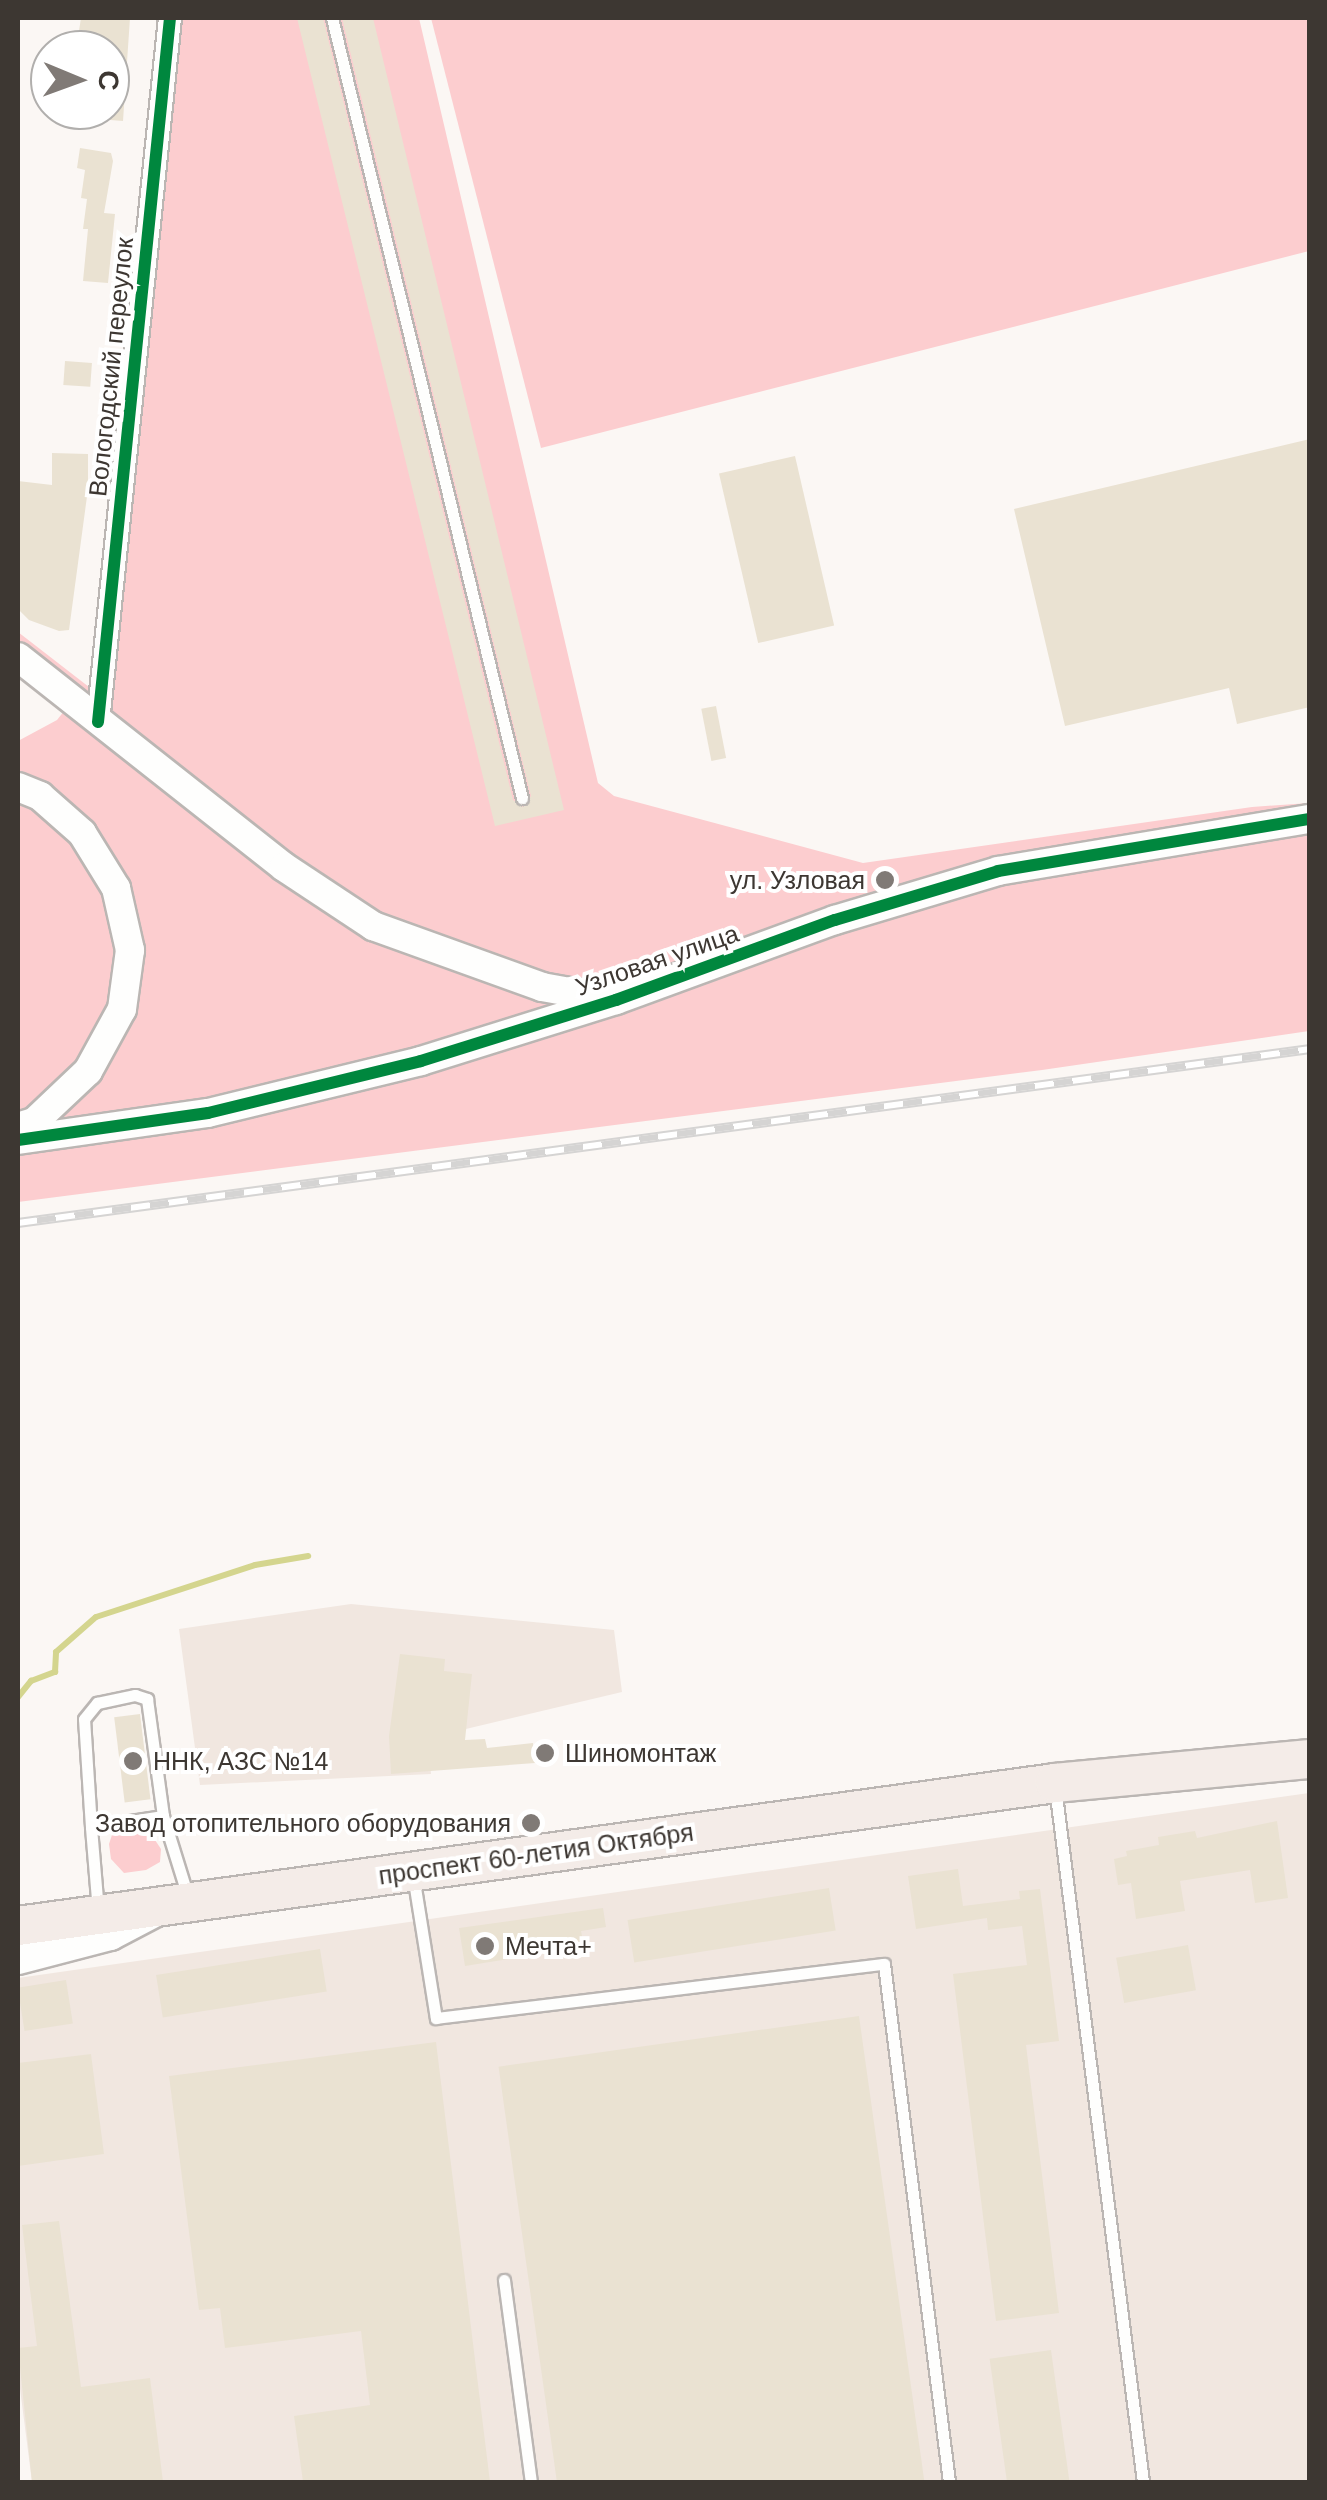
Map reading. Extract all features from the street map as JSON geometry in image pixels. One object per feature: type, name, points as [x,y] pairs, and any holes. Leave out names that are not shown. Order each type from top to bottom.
[{"type":"highway","name":"проспект 60-летия Октября","points":[[1054,1783],[1310,1736]]},
{"type":"highway","name":"проспект 60-летия Октября","points":[[26,1923],[1054,1783],[1310,1759]]},
{"type":"main road","points":[[18,1958],[110,1934],[178,1903]]},
{"type":"street","name":"Вологодский переулок","points":[[98,722],[170,18]]},
{"type":"street","points":[[18,658],[284,867],[373,926],[542,987],[616,1000]]},
{"type":"street","points":[[18,787],[40,796],[82,833],[116,888],[130,950],[122,1008],[74,1095],[84,1118],[109,1128]]},
{"type":"street","name":"Узловая улица","points":[[18,1140],[208,1113],[421,1061],[616,1000],[835,920],[998,871],[1310,818]]},
{"type":"street","points":[[18,1127],[34,1122],[88,1071]]},
{"type":"lane","points":[[332,18],[522,798]]},
{"type":"lane","points":[[98,1914],[84,1719],[97,1703],[135,1696],[147,1699],[178,1903]]},
{"type":"lane","points":[[1054,1783],[1143,2482]]},
{"type":"lane","points":[[91,1827],[163,1816]]},
{"type":"lane","points":[[412,1871],[436,2018],[884,1964],[949,2482]]},
{"type":"lane","points":[[504,2280],[531,2482]]},
{"type":"shaded area","points":[[160,18],[419,18],[598,783],[614,796],[863,863],[1252,807],[1309,803],[1309,1031],[1042,1070],[18,1202],[18,741],[57,720],[72,701],[18,657],[18,632],[89,687]]},
{"type":"shaded area","points":[[431,18],[1309,18],[1309,251],[541,448]]},
{"type":"shaded area","points":[[351,1604],[614,1630],[622,1692],[428,1738],[431,1774],[200,1785],[179,1629]]},
{"type":"shaded area","points":[[1309,1793],[1309,2482],[32,2482],[18,2373],[18,1978]]},
{"type":"shaded area","points":[[121,1828],[138,1829],[153,1837],[161,1849],[160,1862],[146,1870],[124,1873],[111,1859],[109,1844],[113,1832]]},
{"type":"building","points":[[81,18],[130,18],[129,30],[79,30]]},
{"type":"building","points":[[297,18],[323,18],[513,800],[523,807],[531,796],[342,18],[373,18],[564,810],[495,826]]},
{"type":"building","points":[[80,148],[111,153],[113,161],[104,213],[115,214],[108,283],[83,281],[88,229],[83,229],[87,199],[81,198],[85,170],[77,168]]},
{"type":"building","points":[[65,361],[92,363],[90,387],[63,385]]},
{"type":"building","points":[[1310,439],[1310,707],[1237,724],[1229,688],[1065,726],[1014,509]]},
{"type":"building","points":[[52,453],[88,454],[88,489],[69,630],[59,631],[29,620],[18,609],[18,481],[52,485]]},
{"type":"building","points":[[795,456],[834,626],[758,643],[719,474]]},
{"type":"building","points":[[716,706],[726,758],[711,761],[701,709]]},
{"type":"building","points":[[400,1654],[445,1659],[444,1671],[472,1674],[465,1740],[485,1739],[487,1748],[533,1743],[535,1763],[391,1774],[389,1736]]},
{"type":"building","points":[[140,1714],[150,1799],[125,1803],[114,1717]]},
{"type":"building","points":[[1277,1821],[1288,1898],[1255,1903],[1250,1870],[1180,1881],[1185,1911],[1136,1919],[1131,1883],[1118,1885],[1114,1859],[1127,1856],[1126,1851],[1159,1845],[1158,1837],[1195,1831],[1197,1838]]},
{"type":"building","points":[[958,1869],[963,1906],[1020,1899],[1019,1891],[1040,1889],[1059,2041],[1026,2045],[1059,2313],[996,2321],[953,1974],[1027,1965],[1022,1926],[988,1930],[987,1918],[916,1929],[908,1876]]},
{"type":"building","points":[[829,1888],[836,1930],[634,1962],[628,1920]]},
{"type":"building","points":[[603,1908],[606,1927],[581,1931],[584,1947],[465,1966],[459,1928]]},
{"type":"building","points":[[1188,1945],[1196,1990],[1124,2003],[1116,1958]]},
{"type":"building","points":[[320,1949],[327,1991],[163,2017],[156,1975]]},
{"type":"building","points":[[66,1980],[73,2023],[24,2031],[18,1988]]},
{"type":"building","points":[[859,2016],[924,2481],[557,2482],[499,2067]]},
{"type":"building","points":[[436,2042],[490,2482],[303,2482],[294,2416],[370,2405],[361,2331],[225,2348],[220,2308],[199,2310],[169,2076]]},
{"type":"building","points":[[91,2054],[104,2154],[18,2166],[18,2063]]},
{"type":"building","points":[[59,2221],[81,2387],[150,2378],[163,2482],[32,2482],[18,2348],[37,2346],[22,2225]]},
{"type":"building","points":[[1051,2350],[1070,2482],[1007,2482],[990,2359]]},
{"type":"waterway","points":[[18,1697],[31,1681],[55,1672],[56,1652],[96,1617],[255,1565],[308,1556]]},
{"type":"railway","points":[[18,1223],[1310,1049]]},
{"type":"cycle path","points":[[98,722],[170,18]]},
{"type":"cycle path","points":[[18,1140],[208,1113],[421,1061],[616,1000],[835,920],[998,871],[1310,819]]},
{"type":"place","name":"ул. Узловая","points":[[885,880]]},
{"type":"place","name":"Шиномонтаж","points":[[545,1753]]},
{"type":"place","name":"ННК, АЗС №14","points":[[133,1761]]},
{"type":"place","name":"Завод отопительного оборудования","points":[[531,1823]]},
{"type":"place","name":"Мечта+","points":[[485,1946]]}]
